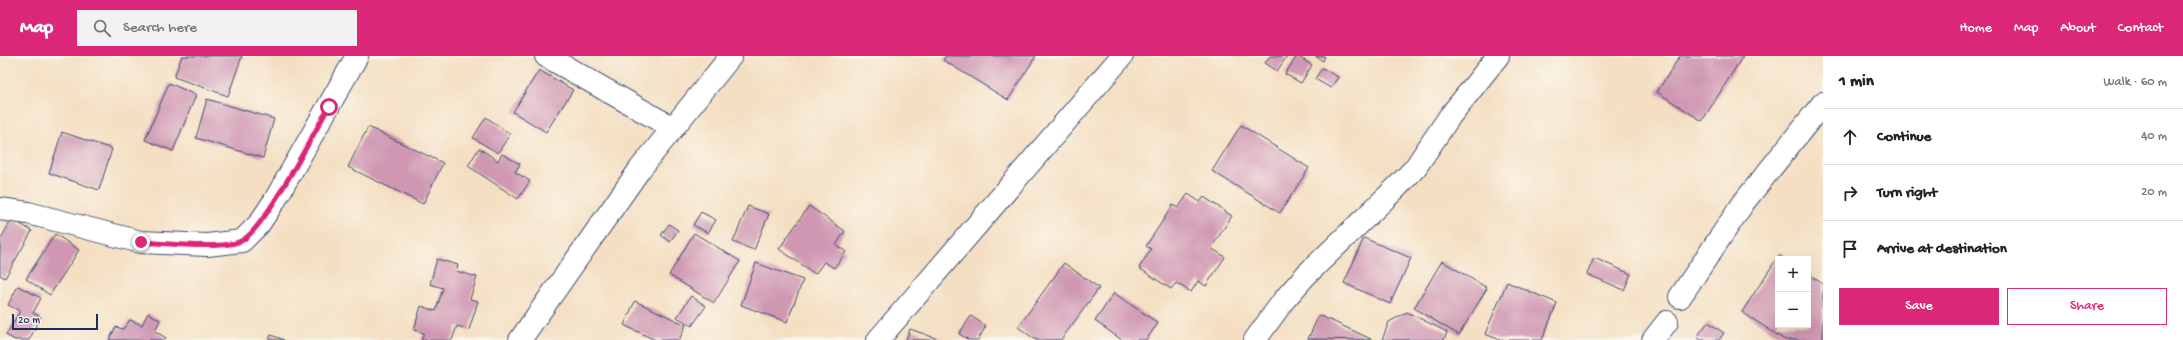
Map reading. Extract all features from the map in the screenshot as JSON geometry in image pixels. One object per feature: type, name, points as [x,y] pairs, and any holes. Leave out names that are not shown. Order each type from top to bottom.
[{"type":"street","points":[[0,209],[28,214],[141,242],[207,245],[242,241],[259,224],[275,200],[357,56]]},
{"type":"street","points":[[546,56],[673,128]]},
{"type":"street","points":[[520,340],[558,289],[640,169],[732,56]]},
{"type":"street","points":[[878,340],[1122,56]]},
{"type":"street","points":[[1255,340],[1284,300],[1306,275],[1397,187],[1414,168],[1450,116],[1498,56]]},
{"type":"street","points":[[1680,297],[1744,202],[1823,103]]},
{"type":"street","points":[[1653,340],[1667,322]]},
{"type":"building","points":[[182,56],[242,56],[228,96],[174,77]]},
{"type":"building","points":[[946,56],[1036,56],[1008,100],[943,60]]},
{"type":"building","points":[[1270,56],[1287,56],[1277,71],[1265,63]]},
{"type":"building","points":[[1297,56],[1312,65],[1301,83],[1285,74]]},
{"type":"building","points":[[1315,56],[1325,56],[1323,61]]},
{"type":"building","points":[[1680,56],[1743,56],[1702,121],[1657,92]]},
{"type":"building","points":[[1322,68],[1338,77],[1331,88],[1315,79]]},
{"type":"building","points":[[539,70],[573,90],[546,132],[513,112]]},
{"type":"building","points":[[169,83],[196,95],[173,151],[145,140]]},
{"type":"building","points":[[207,99],[274,119],[263,158],[196,138]]},
{"type":"building","points":[[486,117],[510,134],[498,153],[473,138]]},
{"type":"building","points":[[1241,125],[1309,168],[1280,213],[1212,171]]},
{"type":"building","points":[[368,127],[443,163],[423,204],[348,167]]},
{"type":"building","points":[[62,132],[112,149],[99,190],[49,173]]},
{"type":"building","points":[[479,148],[498,161],[502,154],[520,164],[515,172],[530,181],[518,199],[468,166]]},
{"type":"building","points":[[1188,194],[1200,202],[1204,197],[1232,216],[1211,248],[1225,257],[1206,286],[1198,281],[1191,292],[1176,283],[1171,289],[1139,268],[1151,249],[1146,246],[1173,205],[1178,208]]},
{"type":"building","points":[[748,206],[769,214],[754,250],[733,242]]},
{"type":"building","points":[[809,206],[845,231],[836,245],[846,252],[834,268],[824,262],[815,274],[779,249]]},
{"type":"building","points":[[701,212],[716,220],[708,233],[693,225]]},
{"type":"building","points":[[12,219],[32,231],[5,278],[0,275],[0,240]]},
{"type":"building","points":[[669,224],[678,230],[670,242],[661,235]]},
{"type":"building","points":[[694,233],[740,261],[714,303],[669,275]]},
{"type":"building","points":[[55,234],[79,250],[50,295],[26,279]]},
{"type":"building","points":[[1364,238],[1411,258],[1390,304],[1344,283]]},
{"type":"building","points":[[1594,258],[1631,274],[1624,290],[1587,274]]},
{"type":"building","points":[[437,259],[458,265],[456,271],[477,277],[470,299],[478,301],[469,330],[457,326],[452,340],[421,340],[424,333],[414,330],[421,306],[436,311],[443,288],[430,284]]},
{"type":"building","points":[[1442,261],[1487,288],[1459,335],[1414,308]]},
{"type":"building","points":[[1775,261],[1775,328],[1811,328],[1811,276],[1823,284],[1823,340],[1785,340],[1742,312]]},
{"type":"building","points":[[756,263],[803,280],[787,322],[741,305]]},
{"type":"building","points":[[1064,263],[1099,288],[1061,340],[1036,340],[1018,327]]},
{"type":"building","points":[[1507,282],[1557,303],[1542,340],[1500,340],[1485,334]]},
{"type":"building","points":[[18,286],[41,298],[33,313],[41,317],[29,340],[15,340],[6,335],[20,311],[8,305]]},
{"type":"building","points":[[1114,293],[1158,323],[1146,340],[1122,340],[1095,321]]},
{"type":"building","points":[[691,296],[706,306],[692,326],[677,317]]},
{"type":"building","points":[[635,301],[686,325],[679,340],[655,340],[624,325]]},
{"type":"building","points":[[1407,312],[1447,332],[1444,340],[1382,340],[1389,322]]},
{"type":"building","points":[[148,313],[160,320],[155,331],[166,338],[165,340],[109,340],[116,327],[123,329],[130,320],[142,325]]},
{"type":"building","points":[[1319,315],[1373,340],[1308,339]]},
{"type":"building","points":[[971,316],[986,326],[978,340],[969,340],[959,334]]},
{"type":"building","points":[[1708,322],[1724,333],[1719,340],[1701,340],[1697,337]]},
{"type":"building","points":[[910,329],[941,340],[906,340]]},
{"type":"building","points":[[271,335],[284,340],[269,340]]},
{"type":"route","points":[[141,242],[207,245],[228,244],[242,241],[259,224],[275,200],[329,107]]}]
